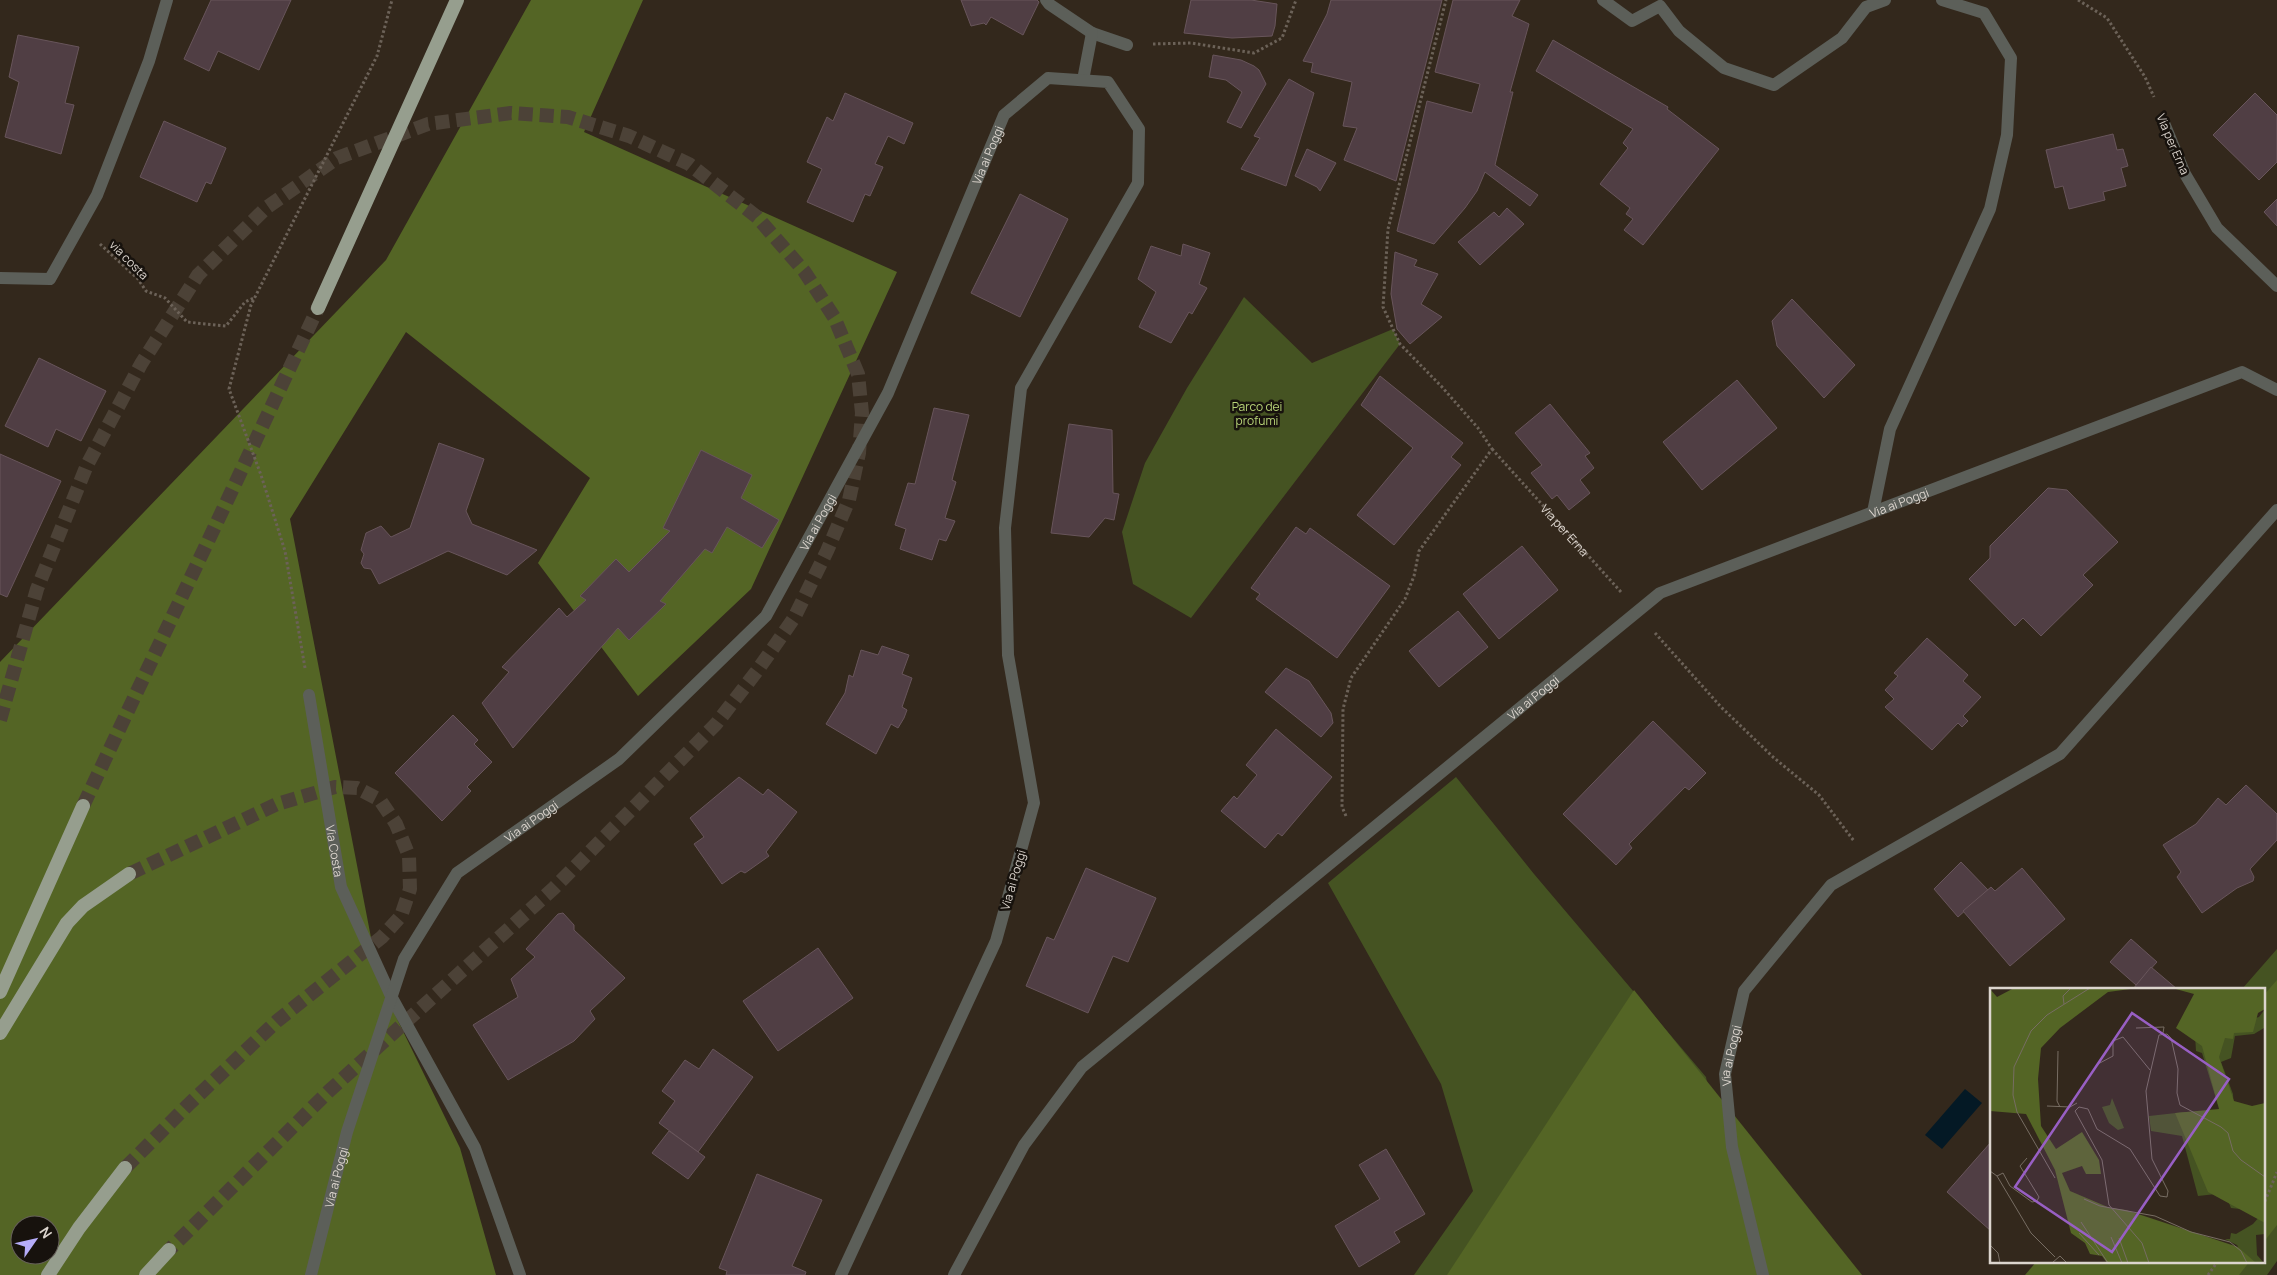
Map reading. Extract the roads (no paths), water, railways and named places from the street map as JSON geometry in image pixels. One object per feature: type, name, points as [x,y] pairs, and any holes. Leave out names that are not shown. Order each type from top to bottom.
[{"type":"highway","points":[[318,308],[457,0]]},
{"type":"highway","points":[[0,992],[83,806]]},
{"type":"highway","points":[[0,1033],[67,923],[83,906],[129,874]]},
{"type":"highway","points":[[48,1275],[79,1228],[125,1168]]},
{"type":"highway","points":[[146,1275],[169,1250]]},
{"type":"street","points":[[0,278],[50,279],[96,195],[149,61],[167,0]]},
{"type":"street","points":[[1046,0],[1049,4],[1092,33],[1127,45]]},
{"type":"street","points":[[1603,0],[1632,21],[1660,6],[1679,31],[1724,68],[1774,85],[1842,38],[1866,6],[1885,0]]},
{"type":"street","points":[[1873,512],[1890,429],[1990,209],[2007,134],[2011,58],[1984,13],[1942,0]]},
{"type":"street","points":[[1083,80],[1092,33]]},
{"type":"street","name":"Via ai Poggi","points":[[311,1275],[347,1132],[404,959],[457,873],[619,759],[766,616],[888,393],[1004,115],[1048,78],[1108,82],[1138,129],[1138,183],[1021,388],[1005,528],[1008,655],[1034,803],[996,941],[841,1275]]},
{"type":"street","name":"Via per Erna","points":[[2164,123],[2185,174],[2217,228],[2277,286]]},
{"type":"street","name":"Via ai Poggi","points":[[954,1275],[1024,1145],[1082,1067],[1660,593],[2242,372],[2277,390]]},
{"type":"street","name":"Via ai Poggi","points":[[1762,1275],[1732,1148],[1725,1074],[1744,991],[1831,885],[2060,754],[2277,510]]},
{"type":"street","name":"Via Costa","points":[[309,695],[341,887],[391,996],[475,1148],[520,1275]]},
{"type":"water","points":[[1965,1089],[1982,1103],[1942,1149],[1925,1135]]},
{"type":"tunnel","points":[[0,720],[37,589],[87,465],[141,364],[198,275],[266,208],[337,158],[428,124],[511,113],[568,117],[629,136],[689,164],[757,217],[804,271],[834,317],[858,374],[862,413],[859,453],[849,500],[827,551],[794,618],[757,671],[716,724],[554,888],[329,1091],[169,1250]]},
{"type":"tunnel","points":[[83,806],[318,308]]},
{"type":"tunnel","points":[[125,1168],[277,1021],[382,937],[401,916],[410,889],[409,856],[396,824],[380,800],[357,788],[335,787],[277,804],[129,874]]},
{"type":"park label","name":"Parco dei profumi","points":[[1257,413]]}]
